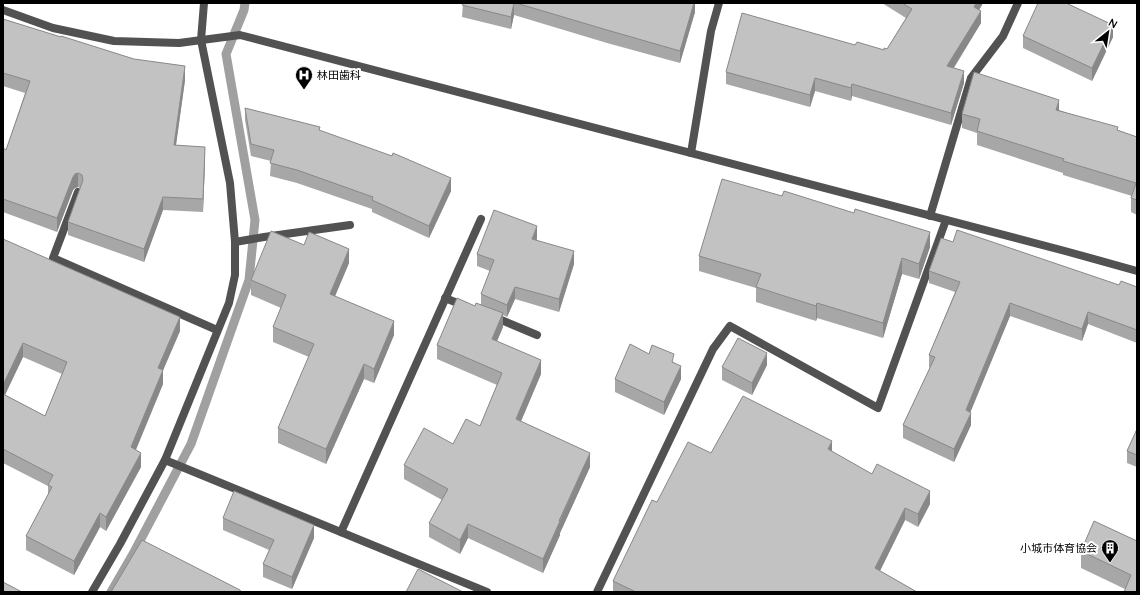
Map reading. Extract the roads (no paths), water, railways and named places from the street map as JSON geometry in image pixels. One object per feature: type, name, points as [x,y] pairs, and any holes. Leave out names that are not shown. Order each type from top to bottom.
[{"type":"street","points":[[92,592],[120,544],[165,460],[229,303],[235,275],[235,242],[230,183],[201,40],[204,3]]},
{"type":"street","points":[[691,153],[711,31],[719,3]]},
{"type":"street","points":[[930,216],[971,78],[1003,36],[1018,3]]},
{"type":"street","points":[[3,10],[53,28],[114,41],[179,42],[240,35],[1065,251],[1137,272]]},
{"type":"street","points":[[78,192],[53,258],[217,330]]},
{"type":"street","points":[[340,532],[481,219]]},
{"type":"street","points":[[597,592],[713,349],[730,326],[878,408],[946,220]]},
{"type":"street","points":[[235,242],[350,225]]},
{"type":"street","points":[[446,298],[474,309]]},
{"type":"street","points":[[488,315],[537,335]]},
{"type":"street","points":[[165,460],[487,592]]},
{"type":"waterway","points":[[111,592],[133,554],[191,444],[249,280],[255,220],[226,54],[244,10],[245,3]]},
{"type":"place","name":"林田歯科","points":[[304,90]]},
{"type":"place","name":"小城市体育協会","points":[[1110,563]]}]
